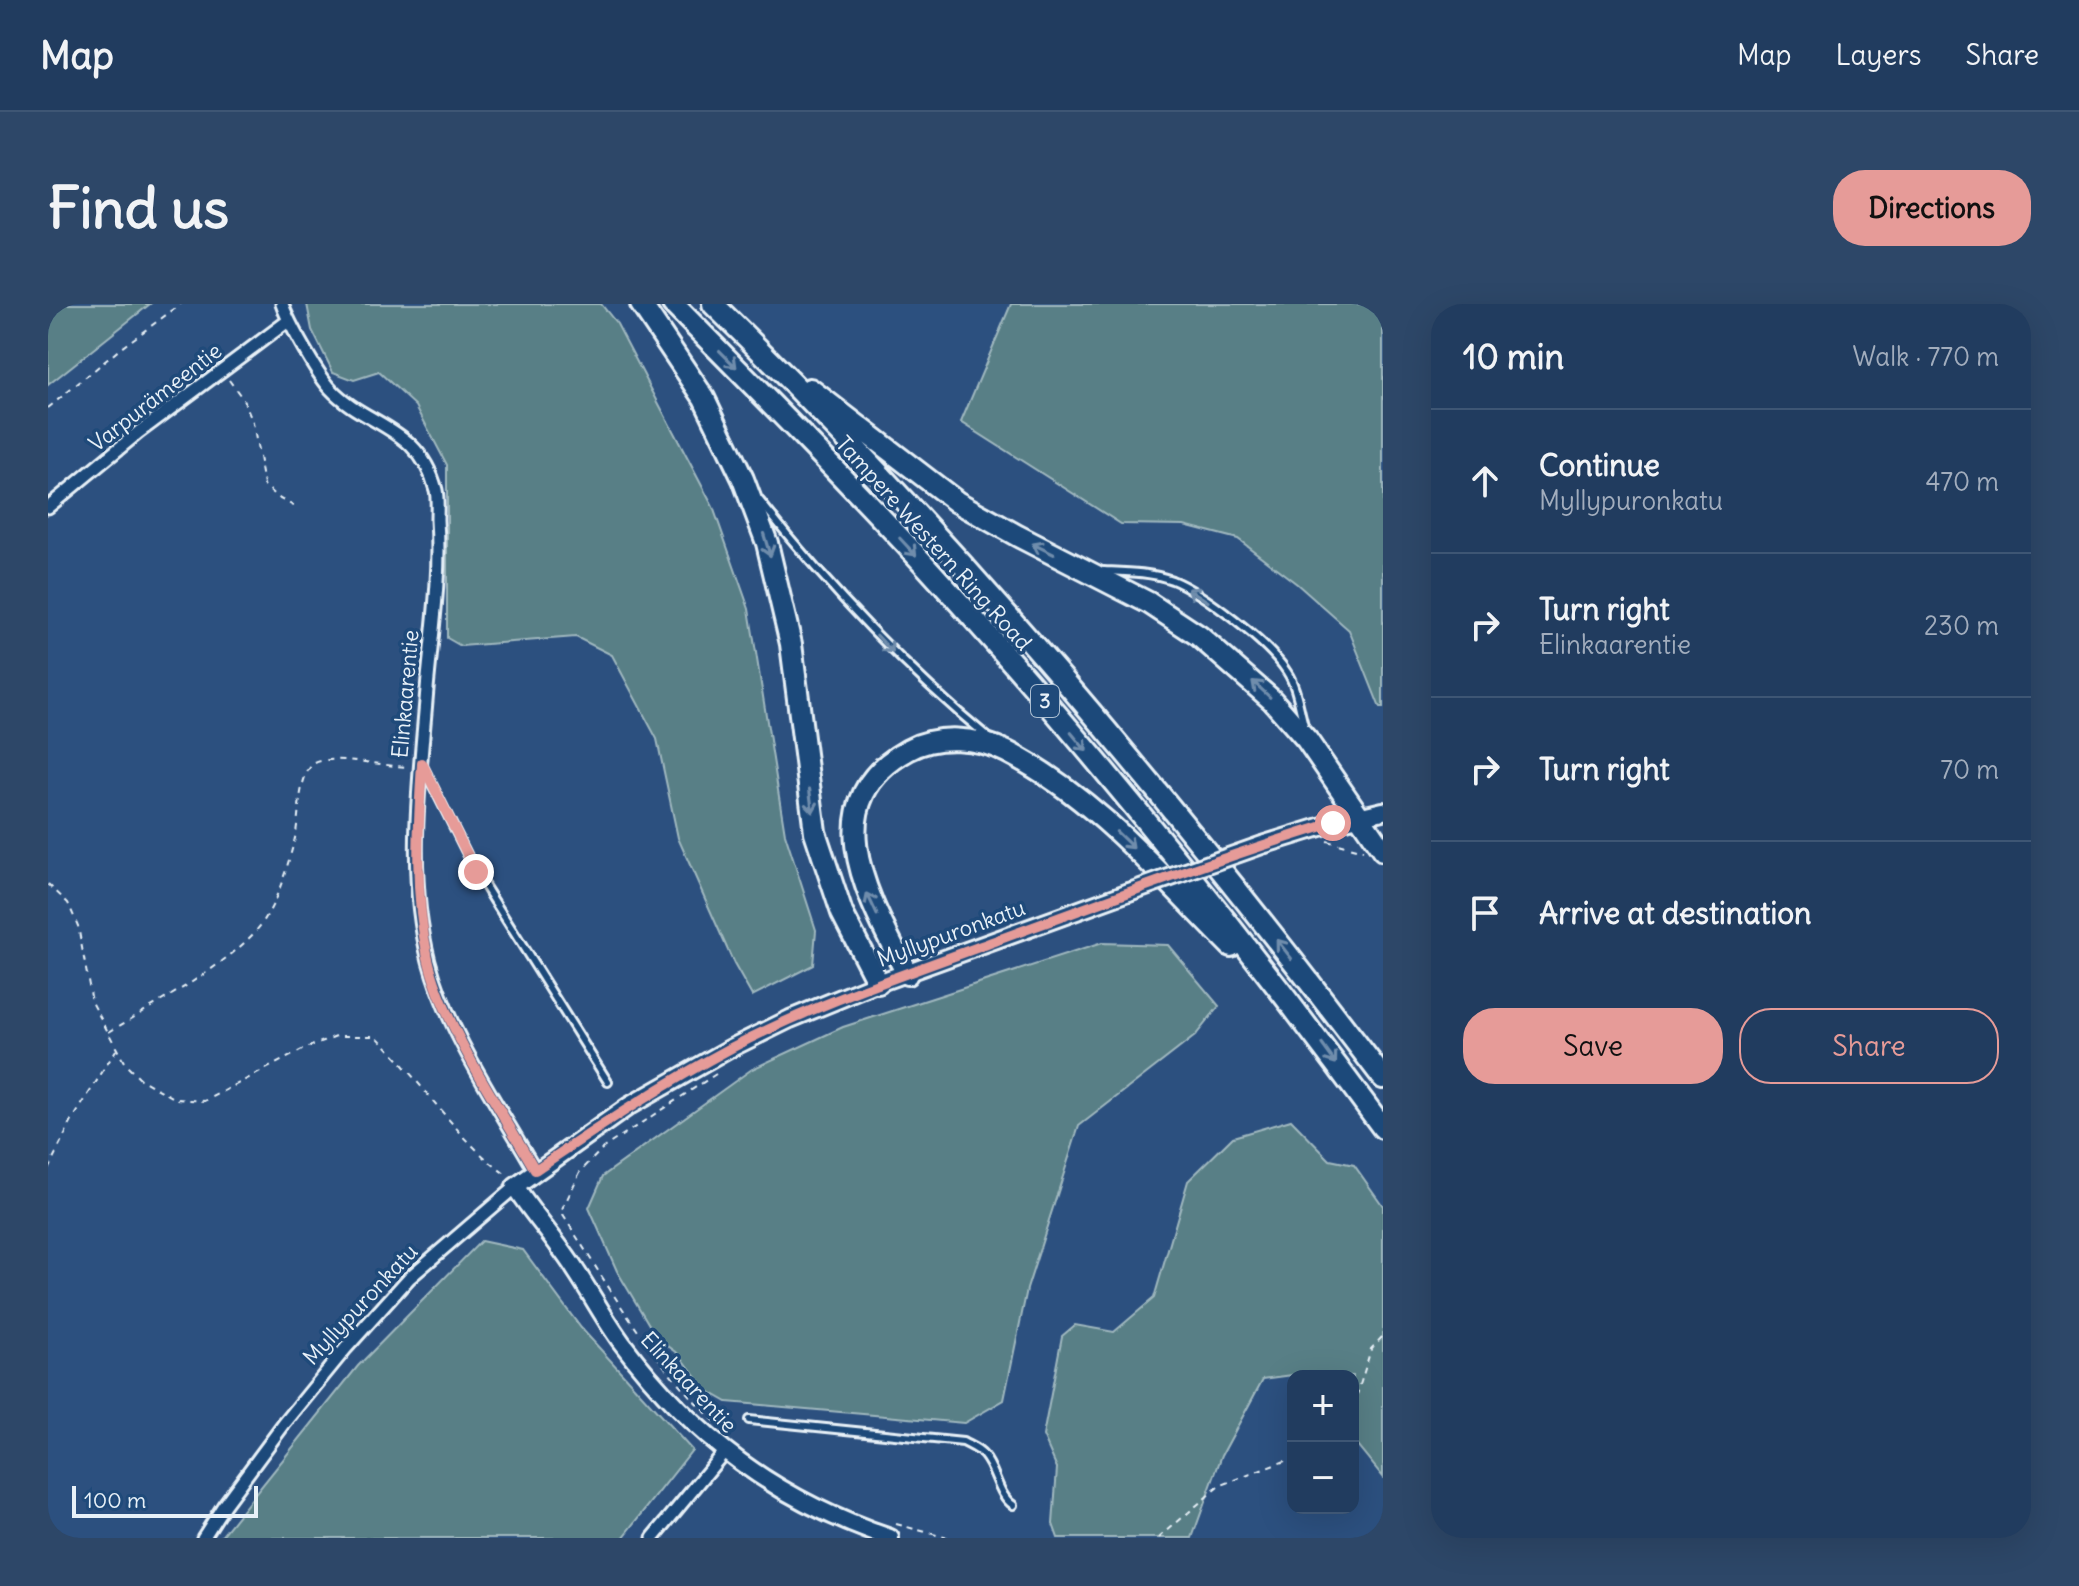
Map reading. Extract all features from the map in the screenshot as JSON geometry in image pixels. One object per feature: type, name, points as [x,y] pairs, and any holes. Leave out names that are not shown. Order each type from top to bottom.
[{"type":"highway","points":[[641,304],[704,398],[743,479],[767,543],[791,644],[815,832],[842,913],[878,983]]},
{"type":"highway","name":"Tampere Western Ring Road","points":[[673,304],[787,418],[926,567],[1100,767],[1295,1008],[1383,1128]]},
{"type":"highway","name":"Tampere Western Ring Road","points":[[713,304],[770,359],[948,548],[1073,690],[1201,845],[1383,1078]]},
{"type":"highway","points":[[770,359],[957,502],[1149,603],[1199,636],[1272,700],[1307,740],[1382,848]]},
{"type":"highway","points":[[907,974],[868,895],[858,866],[855,821],[861,799],[871,780],[884,766],[917,745],[936,739],[962,741],[1004,751],[1071,793],[1103,819],[1295,1008]]},
{"type":"street","name":"Elinkaarentie","points":[[282,304],[288,321],[330,388],[414,447],[436,490],[440,559],[422,765],[418,898],[428,960],[445,1008],[535,1170]]},
{"type":"street","name":"Varpurämeentie","points":[[48,507],[139,432],[288,321]]},
{"type":"street","name":"Myllypuronkatu","points":[[203,1538],[284,1424],[409,1278],[535,1170],[629,1106],[731,1048],[790,1019],[878,983],[1265,844],[1383,811]]},
{"type":"street","name":"Elinkaarentie","points":[[515,1187],[576,1270],[621,1342],[649,1377],[784,1492],[817,1510],[888,1530]]},
{"type":"street","points":[[653,1538],[729,1445]]},
{"type":"lane","points":[[743,479],[889,648],[933,692],[1004,751]]},
{"type":"lane","points":[[1085,569],[1147,574],[1170,580],[1194,591],[1235,622],[1288,672],[1307,740]]},
{"type":"lane","points":[[422,765],[476,872],[608,1082]]},
{"type":"lane","points":[[749,1420],[963,1442],[983,1452],[1006,1500],[1013,1505]]},
{"type":"path","points":[[48,408],[181,304]]},
{"type":"path","points":[[221,370],[243,399],[253,423],[264,485],[294,506]]},
{"type":"path","points":[[108,1033],[192,981],[237,948],[263,922],[279,889],[295,839],[300,798],[307,773],[314,763],[328,759],[389,767],[422,765]]},
{"type":"path","points":[[1317,837],[1358,850],[1382,848]]},
{"type":"path","points":[[48,884],[68,903],[78,926],[92,1002],[125,1064],[140,1079],[176,1099],[205,1101],[306,1048],[336,1036],[376,1036],[515,1187]]},
{"type":"path","points":[[48,1169],[73,1119],[117,1049]]},
{"type":"path","points":[[720,1072],[603,1148],[580,1172],[561,1212],[644,1342],[729,1445]]},
{"type":"path","points":[[1359,1388],[1371,1349],[1383,1336]]},
{"type":"path","points":[[1159,1538],[1219,1486],[1287,1460]]},
{"type":"path","points":[[888,1530],[948,1538]]},
{"type":"green space","points":[[48,304],[150,304],[48,385]]},
{"type":"green space","points":[[307,304],[601,304],[617,324],[713,507],[749,609],[785,834],[816,930],[813,965],[752,996],[734,964],[678,838],[657,739],[612,655],[576,637],[461,646],[447,638],[447,465],[416,406],[379,372],[354,380],[333,372],[312,330]]},
{"type":"green space","points":[[1011,304],[1383,304],[1383,708],[1380,708],[1349,630],[1297,584],[1238,539],[1184,525],[1121,524],[961,422]]},
{"type":"green space","points":[[1102,943],[1168,945],[1219,1006],[1195,1036],[1079,1126],[1027,1289],[1004,1400],[964,1423],[727,1402],[706,1390],[679,1354],[657,1338],[617,1271],[589,1208],[603,1176],[752,1069],[843,1027]]},
{"type":"green space","points":[[1291,1120],[1330,1160],[1354,1165],[1383,1206],[1383,1477],[1359,1447],[1359,1370],[1287,1370],[1287,1376],[1263,1379],[1222,1455],[1192,1538],[1058,1538],[1053,1524],[1057,1468],[1043,1436],[1062,1336],[1075,1325],[1114,1332],[1154,1298],[1188,1181],[1233,1137]]},
{"type":"green space","points":[[481,1241],[523,1250],[581,1328],[692,1450],[623,1538],[220,1538],[358,1366]]},
{"type":"route","points":[[476,872],[422,763],[418,898],[428,960],[445,1008],[535,1170],[629,1106],[731,1048],[790,1019],[878,983],[1129,892],[1333,823]]}]
